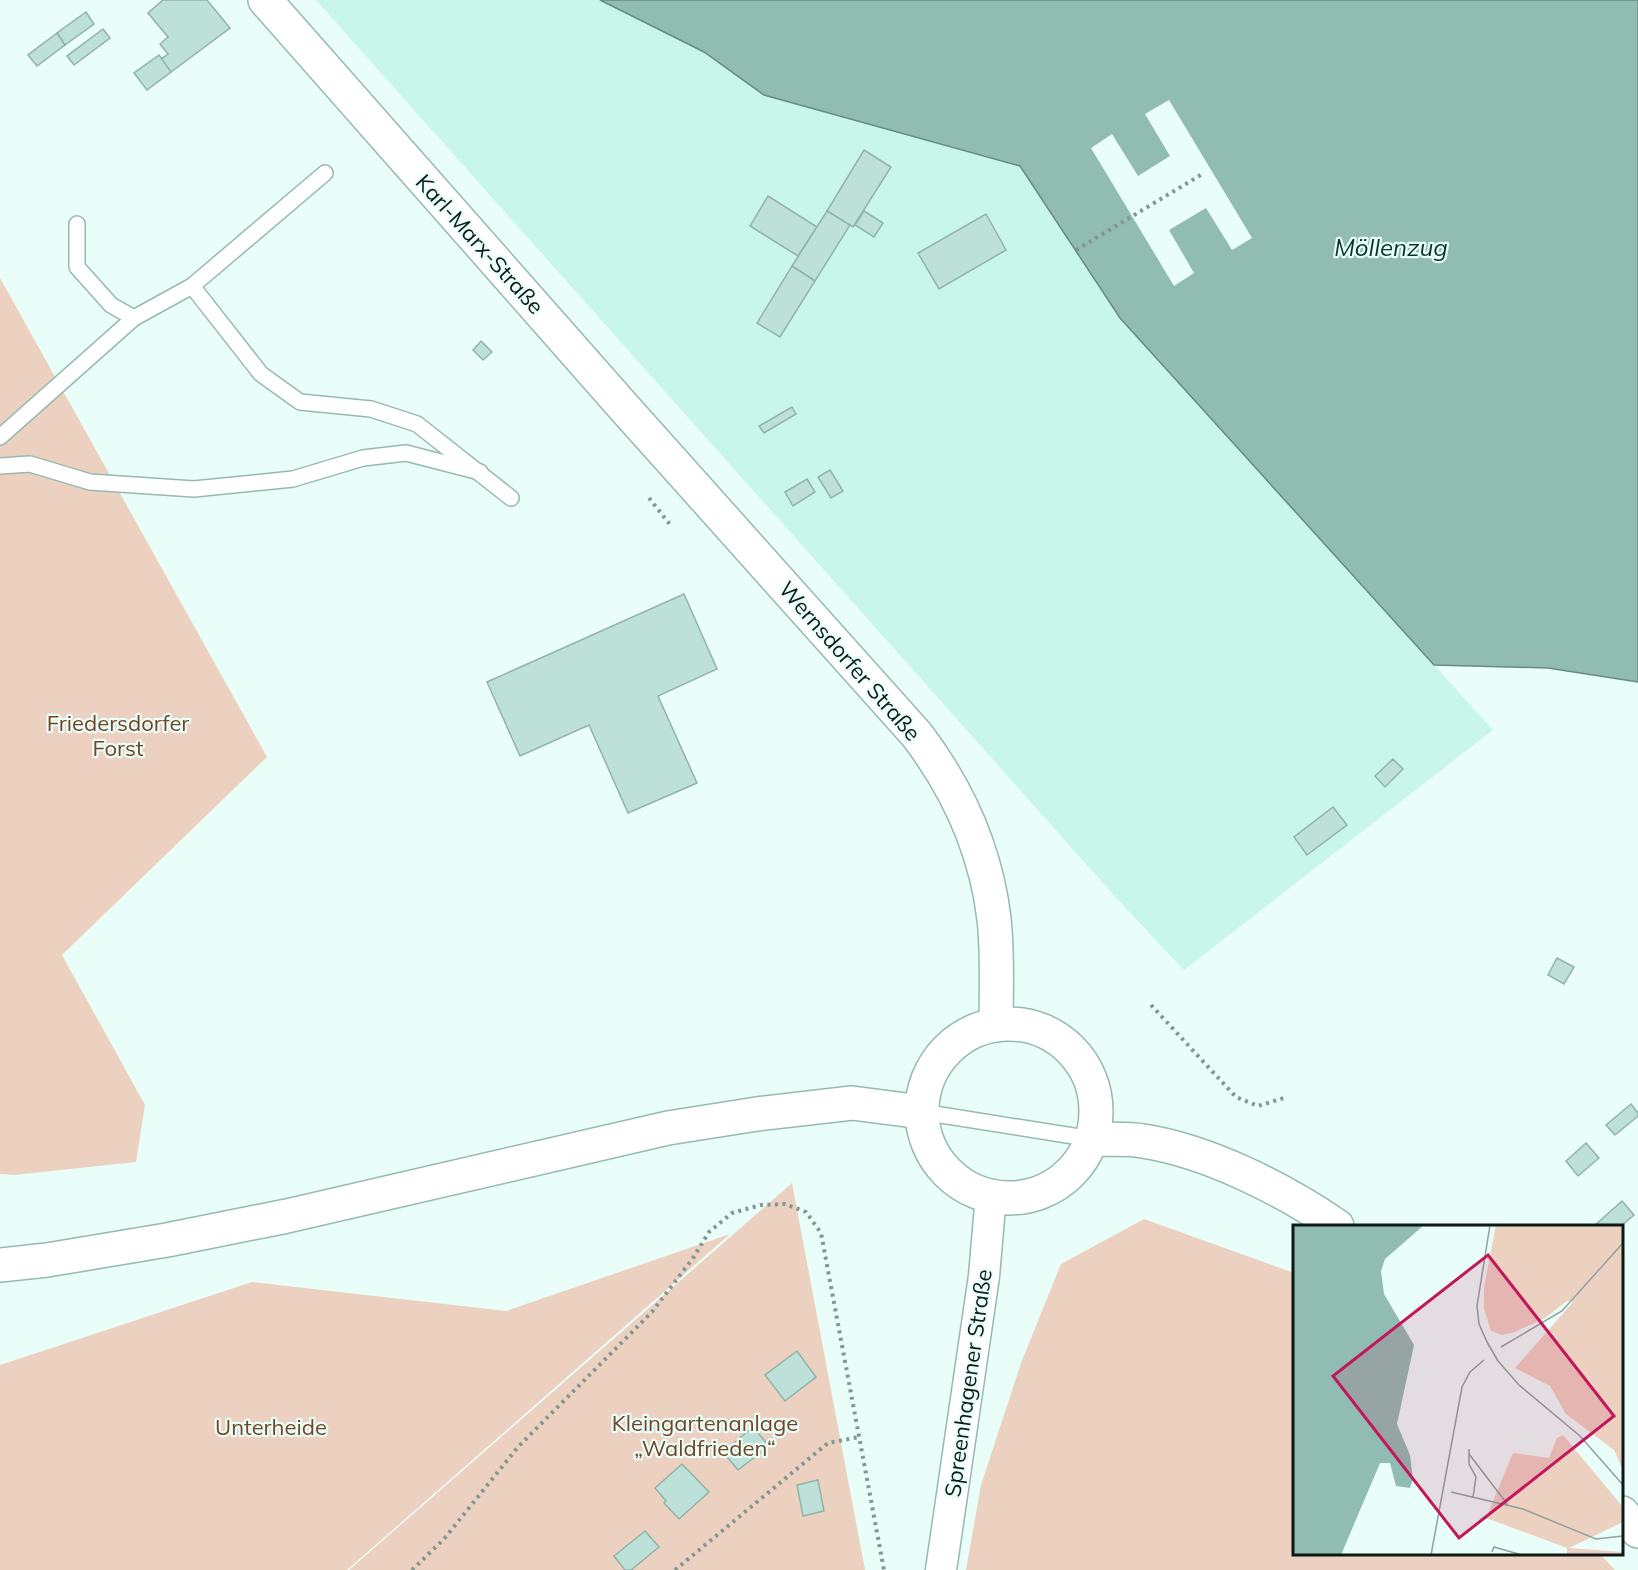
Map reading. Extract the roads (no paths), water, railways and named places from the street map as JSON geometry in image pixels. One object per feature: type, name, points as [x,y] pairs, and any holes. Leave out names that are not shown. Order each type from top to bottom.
[{"type":"main road","name":"Karl-Marx-Straße","points":[[265,0],[695,487]]},
{"type":"main road","name":"Wernsdorfer Straße","points":[[695,487],[917,735],[950,782],[979,851],[989,886],[994,920],[996,1025]]},
{"type":"main road","points":[[1021,1024],[1044,1030],[1065,1044],[1082,1062],[1093,1086],[1096,1113],[1092,1139],[1080,1161],[1063,1180],[1040,1192],[1016,1197],[991,1196],[972,1189],[956,1179],[942,1166],[932,1150],[925,1131],[922,1112],[926,1088],[936,1065],[951,1046],[972,1032],[996,1025],[1021,1024]]},
{"type":"main road","points":[[0,1265],[46,1260],[167,1240],[276,1218],[668,1128],[757,1114],[852,1103],[922,1112]]},
{"type":"main road","points":[[1092,1139],[1142,1140],[1182,1150],[1244,1173],[1326,1219]]},
{"type":"main road","points":[[1623,1514],[1638,1531]]},
{"type":"street","name":"Spreenhagener Straße","points":[[941,1570],[985,1266],[991,1196]]},
{"type":"lane","points":[[0,437],[134,318],[192,286],[325,173]]},
{"type":"lane","points":[[77,224],[76,267],[111,305],[134,318]]},
{"type":"lane","points":[[192,286],[261,374],[300,402],[371,409],[417,424],[511,498]]},
{"type":"lane","points":[[0,466],[30,464],[90,482],[194,489],[292,479],[363,458],[406,453],[480,472]]},
{"type":"lane","points":[[922,1112],[1092,1139]]},
{"type":"water","name":"Möllenzug","points":[[600,0],[1638,0],[1638,682],[1548,668],[1434,665],[1120,318],[1020,166],[764,95],[704,52]]},
{"type":"park label","name":"Friedersdorfer Forst","points":[[118,736]]},
{"type":"park label","name":"Unterheide","points":[[271,1427]]},
{"type":"park label","name":"Kleingartenanlage „Waldfrieden“","points":[[705,1436]]}]
